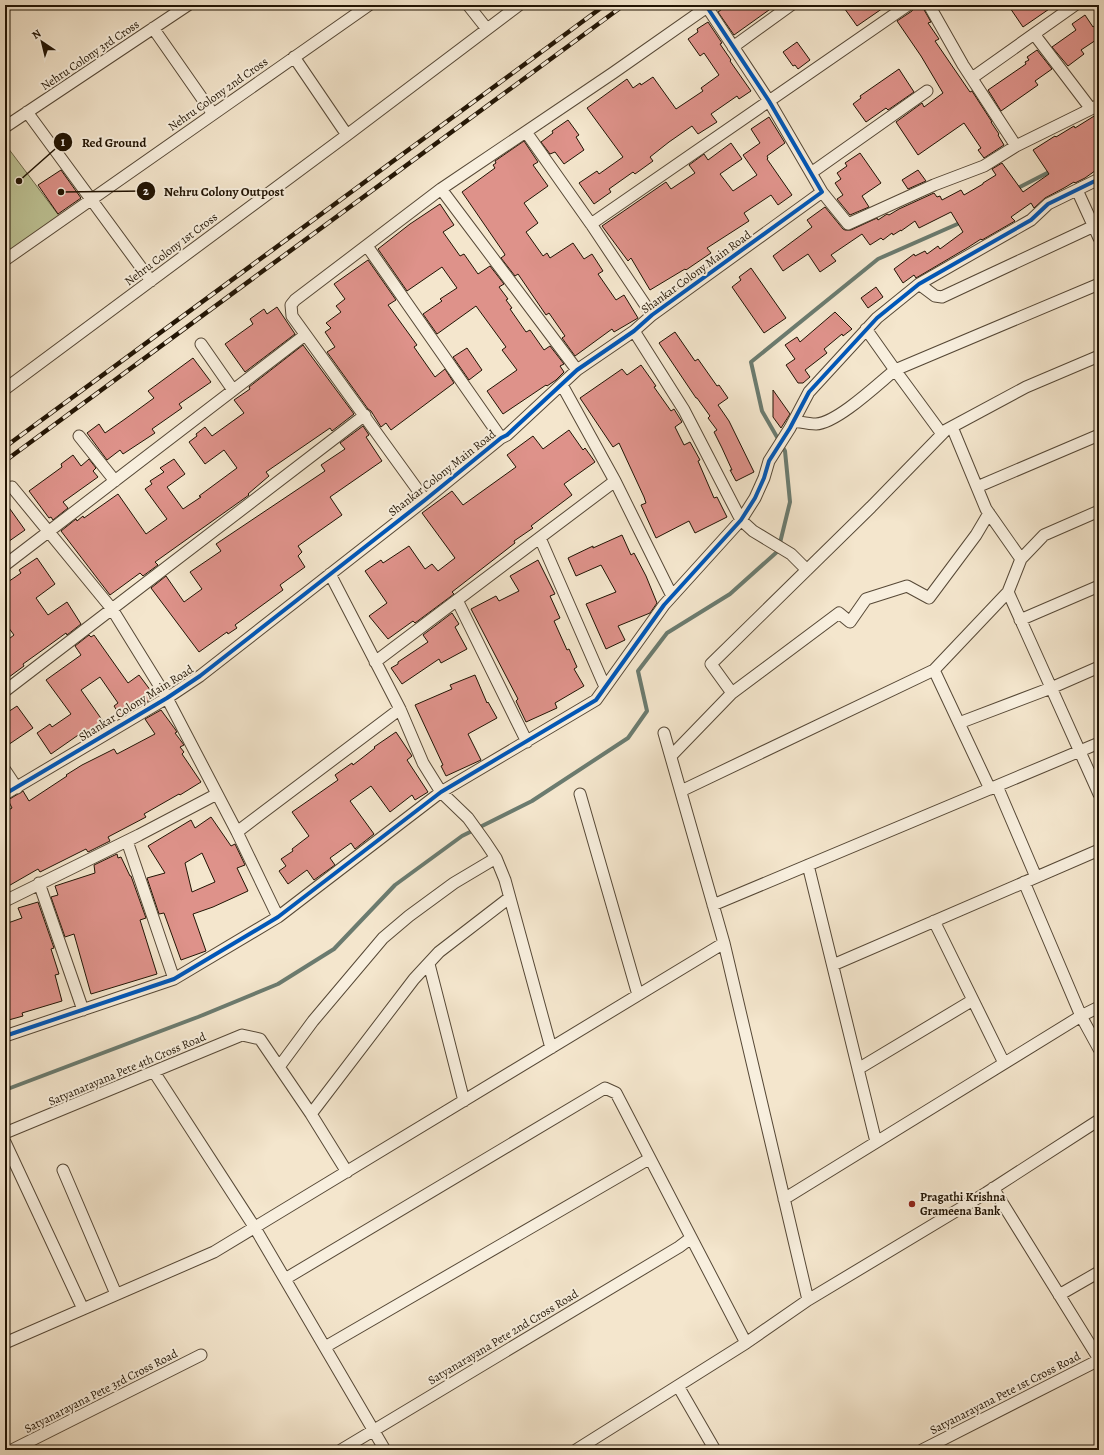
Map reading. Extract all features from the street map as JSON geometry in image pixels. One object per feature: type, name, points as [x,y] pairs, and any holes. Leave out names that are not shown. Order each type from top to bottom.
[{"type":"street","name":"Nehru Colony 3rd Cross","points":[[5,127],[188,5]]},
{"type":"street","name":"Nehru Colony 2nd Cross","points":[[5,260],[369,5]]},
{"type":"street","points":[[468,5],[487,29]]},
{"type":"street","name":"Nehru Colony 1st Cross","points":[[5,389],[347,135],[519,5]]},
{"type":"street","points":[[733,47],[791,5]]},
{"type":"street","points":[[591,224],[908,5]]},
{"type":"street","points":[[929,5],[972,78],[1016,146]]},
{"type":"street","points":[[972,78],[1075,5]]},
{"type":"street","points":[[425,500],[292,316],[291,305],[295,300],[441,189],[613,73],[708,6],[769,101],[822,192],[848,224],[934,185],[984,166],[1016,146],[1095,107],[1034,34]]},
{"type":"street","points":[[153,28],[213,114]]},
{"type":"street","points":[[294,57],[347,135]]},
{"type":"street","points":[[811,173],[927,91]]},
{"type":"street","points":[[27,112],[151,281]]},
{"type":"street","points":[[526,132],[591,224],[652,315]]},
{"type":"street","points":[[5,1036],[174,980],[278,917],[441,792],[596,700],[664,605],[741,520],[755,498],[764,478],[769,461],[792,425],[809,392],[866,329],[890,306],[919,284],[1031,220],[1048,204],[1099,179]]},
{"type":"street","points":[[441,189],[577,370]]},
{"type":"street","points":[[1077,190],[1099,238]]},
{"type":"street","name":"Shankar Colony Main Road","points":[[5,794],[167,698],[200,676],[425,500],[501,438],[507,435],[577,370],[634,331],[652,315],[822,192]]},
{"type":"street","points":[[919,284],[935,296],[942,297],[1094,226]]},
{"type":"street","points":[[367,246],[501,438]]},
{"type":"street","points":[[792,425],[817,424],[834,418],[895,370],[1099,284]]},
{"type":"street","points":[[866,329],[942,434]]},
{"type":"street","points":[[634,331],[684,410],[741,520],[753,531],[785,550],[807,570]]},
{"type":"street","points":[[5,565],[305,335]]},
{"type":"street","points":[[201,344],[233,390]]},
{"type":"street","points":[[732,694],[711,664],[942,434],[952,427],[1026,387],[1099,356]]},
{"type":"street","points":[[562,385],[616,481],[672,596]]},
{"type":"street","points":[[5,691],[365,415]]},
{"type":"street","points":[[952,427],[989,513],[1021,559]]},
{"type":"street","points":[[977,487],[1099,435]]},
{"type":"street","points":[[78,436],[115,481]]},
{"type":"street","points":[[375,662],[616,481]]},
{"type":"street","points":[[12,487],[112,609],[167,698],[237,832],[278,917]]},
{"type":"street","points":[[681,791],[934,670],[1008,592],[1021,559],[1044,535],[1099,510]]},
{"type":"street","points":[[671,756],[732,694],[839,613],[850,622],[866,599],[908,586],[929,598],[976,535],[989,513]]},
{"type":"street","points":[[540,538],[605,687]]},
{"type":"street","points":[[330,574],[400,709],[423,763],[441,792],[468,818],[496,858],[505,880],[551,1048]]},
{"type":"street","points":[[1020,620],[1099,586]]},
{"type":"street","points":[[1008,592],[1099,794]]},
{"type":"street","points":[[457,600],[527,742]]},
{"type":"street","points":[[959,723],[1051,688],[1099,667]]},
{"type":"street","points":[[934,670],[1036,877]]},
{"type":"street","points":[[237,832],[400,709]]},
{"type":"street","points":[[664,733],[724,943],[808,1300]]},
{"type":"street","points":[[713,905],[1099,743]]},
{"type":"street","points":[[5,770],[17,788]]},
{"type":"street","points":[[5,901],[127,841],[217,794]]},
{"type":"street","points":[[580,794],[638,995]]},
{"type":"street","points":[[127,841],[174,980]]},
{"type":"street","points":[[833,965],[1099,850]]},
{"type":"street","points":[[347,1172],[311,1114],[279,1067],[313,1021],[383,938],[409,916],[454,883],[496,858]]},
{"type":"street","points":[[808,865],[876,1142]]},
{"type":"street","points":[[1024,882],[1081,1016],[1099,1049]]},
{"type":"street","points":[[39,883],[83,1010]]},
{"type":"street","points":[[311,1114],[414,979],[440,952],[509,898]]},
{"type":"street","points":[[934,921],[1004,1063]]},
{"type":"street","points":[[5,1343],[214,1252],[724,943]]},
{"type":"street","points":[[428,964],[464,1101]]},
{"type":"street","points":[[858,1069],[973,1000]]},
{"type":"street","points":[[784,1199],[1081,1016],[1099,1007]]},
{"type":"street","name":"Satyanarayana Pete 4th Cross Road","points":[[5,1133],[242,1034],[260,1039],[279,1067]]},
{"type":"street","points":[[154,1072],[255,1228],[385,1450]]},
{"type":"street","points":[[285,1279],[605,1088],[616,1093],[746,1343]]},
{"type":"street","points":[[576,1450],[746,1343],[808,1300],[993,1188],[1099,1120]]},
{"type":"street","points":[[5,1142],[83,1309]]},
{"type":"street","points":[[325,1347],[650,1159]]},
{"type":"street","points":[[63,1170],[116,1294]]},
{"type":"street","points":[[993,1188],[1099,1360]]},
{"type":"street","name":"Satyanarayana Pete 2nd Cross Road","points":[[341,1450],[679,1247],[691,1238]]},
{"type":"street","points":[[1059,1295],[1099,1272]]},
{"type":"street","name":"Satyanarayana Pete 3rd Cross Road","points":[[12,1450],[201,1355]]},
{"type":"street","name":"Satyanarayana Pete 1st Cross Road","points":[[922,1450],[1099,1360]]},
{"type":"street","points":[[678,1386],[715,1450]]},
{"type":"green space","points":[[5,144],[60,217],[5,260]]},
{"type":"building","points":[[728,5],[776,5],[734,35],[718,12]]},
{"type":"building","points":[[842,5],[896,5],[889,10],[886,6],[857,26]]},
{"type":"building","points":[[915,5],[921,5],[923,8],[931,22],[928,23],[939,39],[935,41],[970,92],[972,91],[992,122],[1004,145],[984,158],[978,150],[981,148],[964,123],[918,155],[896,122],[922,103],[924,107],[943,93],[921,56],[897,21],[912,11]]},
{"type":"building","points":[[1008,5],[1055,5],[1023,27]]},
{"type":"building","points":[[1085,15],[1093,27],[1099,22],[1099,38],[1081,50],[1084,54],[1068,66],[1052,47],[1076,30],[1072,24]]},
{"type":"building","points":[[708,22],[722,43],[720,44],[731,60],[730,61],[751,91],[739,99],[737,96],[711,114],[717,122],[698,134],[692,126],[669,142],[650,157],[653,161],[635,174],[633,172],[609,189],[611,192],[594,204],[579,183],[597,171],[599,174],[623,157],[587,108],[627,79],[633,88],[640,83],[641,85],[653,77],[676,109],[703,91],[701,88],[719,75],[704,53],[700,56],[688,39],[698,32],[697,29]]},
{"type":"building","points":[[797,42],[810,60],[798,69],[795,65],[793,66],[783,52]]},
{"type":"building","points":[[1037,50],[1052,69],[1035,81],[1038,85],[1001,111],[988,90],[1026,64],[1025,62],[1029,60],[1027,57]]},
{"type":"building","points":[[899,69],[914,92],[888,110],[886,108],[866,122],[853,104],[861,98],[860,96]]},
{"type":"building","points":[[1099,113],[1099,168],[1085,178],[1075,183],[1074,182],[1045,198],[1034,208],[1031,203],[1011,217],[1015,221],[982,240],[981,239],[916,278],[914,275],[903,283],[894,269],[914,254],[915,256],[925,251],[927,254],[938,246],[940,249],[963,232],[951,212],[919,228],[915,221],[901,231],[893,235],[892,233],[883,240],[881,238],[870,245],[862,234],[831,255],[836,261],[820,272],[808,254],[783,271],[773,256],[812,227],[807,220],[825,207],[843,229],[851,230],[877,218],[878,220],[887,214],[889,215],[934,193],[937,197],[940,196],[942,200],[961,190],[964,195],[996,175],[992,169],[1002,163],[1023,192],[1049,174],[1033,150],[1055,136],[1056,137],[1074,126],[1075,128]]},
{"type":"building","points":[[769,117],[785,143],[767,156],[767,159],[792,195],[778,205],[771,195],[744,213],[749,221],[707,248],[711,253],[686,270],[685,269],[650,290],[631,258],[628,261],[602,226],[666,182],[671,189],[695,173],[689,165],[704,154],[708,160],[731,143],[742,159],[720,174],[733,191],[757,175],[743,155],[760,143],[751,129]]},
{"type":"building","points":[[568,120],[579,135],[576,137],[584,150],[564,164],[555,152],[550,154],[541,142],[553,133],[552,131]]},
{"type":"building","points":[[524,141],[538,162],[533,165],[548,186],[524,203],[538,223],[526,232],[543,256],[547,253],[550,258],[573,243],[584,259],[592,254],[603,271],[598,274],[616,300],[624,295],[638,318],[614,332],[612,329],[575,356],[562,338],[565,336],[549,313],[546,315],[518,274],[515,276],[501,258],[505,255],[504,253],[462,192],[495,168],[493,165],[496,163],[495,161]]},
{"type":"building","points":[[860,153],[881,183],[862,196],[869,207],[850,215],[837,199],[843,195],[835,183],[841,179],[837,173],[847,166],[845,163]]},
{"type":"building","points":[[61,170],[81,198],[58,214],[38,185]]},
{"type":"building","points":[[918,170],[926,181],[908,189],[902,180]]},
{"type":"building","points":[[440,204],[454,225],[443,232],[460,256],[464,254],[478,274],[490,266],[504,284],[499,287],[508,299],[506,300],[512,308],[510,309],[526,332],[530,330],[544,350],[550,346],[564,364],[560,366],[564,372],[556,380],[503,414],[487,391],[517,370],[502,350],[506,347],[476,306],[437,334],[423,314],[442,301],[440,299],[457,288],[442,267],[407,291],[378,249],[410,224]]},
{"type":"building","points":[[368,260],[396,300],[388,305],[417,345],[414,347],[435,377],[445,369],[454,383],[391,430],[386,423],[381,427],[371,411],[368,409],[327,352],[335,347],[325,332],[331,328],[326,323],[341,312],[336,306],[345,299],[334,284]]},
{"type":"building","points":[[751,268],[786,318],[764,333],[732,287],[741,280],[739,277]]},
{"type":"building","points":[[876,287],[883,297],[868,308],[861,298]]},
{"type":"building","points":[[277,307],[295,334],[245,372],[225,344],[253,324],[250,319],[264,309],[267,314]]},
{"type":"building","points":[[835,312],[852,329],[843,336],[842,334],[824,349],[827,353],[805,370],[810,377],[803,383],[798,383],[786,365],[795,359],[785,345],[797,337],[800,342]]},
{"type":"building","points":[[675,332],[695,361],[698,359],[717,386],[719,385],[728,398],[718,405],[729,421],[754,472],[736,481],[714,432],[717,430],[708,418],[710,416],[659,343]]},
{"type":"building","points":[[303,345],[354,414],[332,431],[330,428],[266,472],[269,476],[248,494],[249,495],[155,562],[158,565],[143,576],[140,573],[110,595],[61,531],[76,519],[77,521],[83,516],[84,518],[118,494],[146,534],[167,519],[145,489],[152,484],[150,481],[164,472],[160,468],[174,459],[185,474],[167,487],[183,509],[201,497],[199,496],[237,468],[224,450],[205,464],[189,442],[205,427],[212,436],[244,413],[234,400],[250,389],[249,387]]},
{"type":"building","points":[[467,348],[482,370],[469,380],[453,357]]},
{"type":"building","points":[[193,358],[211,382],[179,404],[182,408],[152,429],[155,433],[123,454],[120,450],[107,460],[87,433],[99,424],[105,433],[125,419],[154,398],[148,391]]},
{"type":"building","points":[[641,365],[671,411],[674,409],[682,422],[675,427],[684,445],[690,442],[700,460],[698,461],[714,498],[717,497],[727,517],[695,533],[689,521],[656,538],[641,505],[646,503],[644,497],[619,443],[613,447],[580,398],[622,369],[627,375]]},
{"type":"building","points":[[773,390],[790,414],[781,428],[773,417]]},
{"type":"building","points":[[363,426],[369,435],[366,437],[382,461],[330,497],[342,515],[298,546],[302,552],[298,556],[305,567],[280,585],[283,590],[235,625],[237,628],[228,634],[227,632],[199,652],[151,588],[166,576],[184,602],[202,589],[190,572],[221,551],[216,544],[325,471],[321,465],[345,449],[340,443]]},
{"type":"building","points":[[569,430],[583,450],[585,448],[595,462],[564,484],[572,495],[531,526],[533,528],[514,541],[515,543],[452,592],[454,594],[415,623],[413,621],[388,639],[369,616],[387,603],[365,571],[381,560],[383,563],[409,546],[425,569],[432,564],[438,571],[455,558],[422,513],[452,491],[463,505],[516,467],[507,455],[533,436],[543,449]]},
{"type":"building","points":[[73,455],[81,466],[89,459],[96,468],[93,471],[98,477],[63,502],[68,508],[53,520],[51,517],[49,518],[29,491],[62,467],[61,464]]},
{"type":"building","points":[[5,502],[25,530],[5,544]]},
{"type":"building","points":[[622,535],[631,555],[634,553],[646,576],[657,603],[650,613],[618,626],[625,640],[606,649],[586,604],[616,592],[601,565],[576,576],[568,558],[593,546],[593,548]]},
{"type":"building","points":[[37,558],[55,584],[36,598],[48,615],[67,602],[81,624],[23,664],[24,666],[5,680],[5,642],[14,635],[5,623],[5,584],[21,573],[19,570]]},
{"type":"building","points":[[538,560],[555,594],[550,596],[560,618],[554,621],[567,650],[569,649],[577,667],[574,669],[584,686],[555,703],[557,708],[526,722],[516,701],[518,699],[471,609],[496,596],[499,601],[519,591],[510,576]]},
{"type":"building","points":[[452,613],[459,624],[455,627],[467,649],[441,663],[439,659],[402,684],[391,668],[428,642],[423,635]]},
{"type":"building","points":[[89,635],[91,637],[94,635],[128,683],[139,675],[154,695],[152,697],[153,698],[121,717],[114,706],[118,703],[100,677],[81,690],[105,724],[88,736],[84,731],[51,754],[37,733],[50,724],[52,727],[71,714],[46,680],[81,655],[75,646]]},
{"type":"building","points":[[475,675],[487,703],[488,702],[497,718],[468,734],[481,760],[446,776],[441,766],[443,765],[415,705],[452,689],[450,685]]},
{"type":"building","points":[[17,706],[33,728],[5,747],[5,714]]},
{"type":"building","points":[[161,710],[177,732],[175,733],[184,745],[180,747],[184,752],[182,754],[201,782],[144,814],[146,817],[108,837],[110,841],[88,852],[86,849],[40,872],[38,869],[5,888],[5,812],[12,808],[8,800],[23,791],[29,801],[82,765],[114,749],[117,754],[155,734],[145,719]]},
{"type":"building","points":[[396,732],[412,756],[407,760],[428,792],[415,800],[412,795],[390,812],[371,786],[350,801],[374,834],[355,849],[351,843],[330,858],[335,865],[314,880],[307,870],[288,884],[279,871],[286,866],[281,859],[293,851],[292,849],[309,836],[292,812],[338,780],[335,775],[352,763],[353,765],[375,748],[374,747]]},
{"type":"building","points":[[211,817],[231,846],[235,844],[245,865],[237,868],[248,891],[213,907],[193,914],[206,951],[181,960],[164,913],[159,914],[147,878],[165,873],[148,846],[191,820],[195,828]],"holes":[[[202,853],[215,882],[192,892],[185,863]]]},
{"type":"building","points":[[117,854],[118,858],[121,857],[131,876],[146,918],[140,920],[157,974],[91,994],[74,934],[65,937],[51,897],[58,895],[55,886],[95,873],[94,865]]},
{"type":"building","points":[[38,902],[54,948],[51,949],[59,974],[55,975],[62,1001],[22,1013],[23,1016],[5,1021],[5,965],[8,964],[5,954],[5,924],[22,918],[18,908]]},
{"type":"waterway","points":[[1016,189],[1053,170]]},
{"type":"waterway","points":[[5,1090],[198,1017],[278,984],[334,949],[395,885],[462,836],[532,801],[628,738],[647,711],[638,671],[667,633],[730,594],[778,551],[790,502],[785,451],[762,411],[751,362],[878,259],[962,222]]},
{"type":"railway","points":[[5,447],[605,5]]},
{"type":"railway","points":[[5,461],[624,5]]},
{"type":"cycle path","points":[[5,794],[167,698],[200,676],[425,500],[501,438],[507,435],[577,370],[634,331],[652,315],[822,192],[769,101],[707,7]]},
{"type":"cycle path","points":[[5,1036],[174,979],[278,917],[441,792],[596,700],[664,605],[741,520],[755,498],[764,478],[769,461],[790,428],[809,392],[877,318],[919,284],[1031,220],[1048,204],[1099,179]]},
{"type":"place","name":"Red Ground","points":[[19,181]]},
{"type":"place","name":"Nehru Colony Outpost","points":[[61,192]]},
{"type":"place","name":"Pragathi Krishna Grameena Bank","points":[[912,1204]]}]
